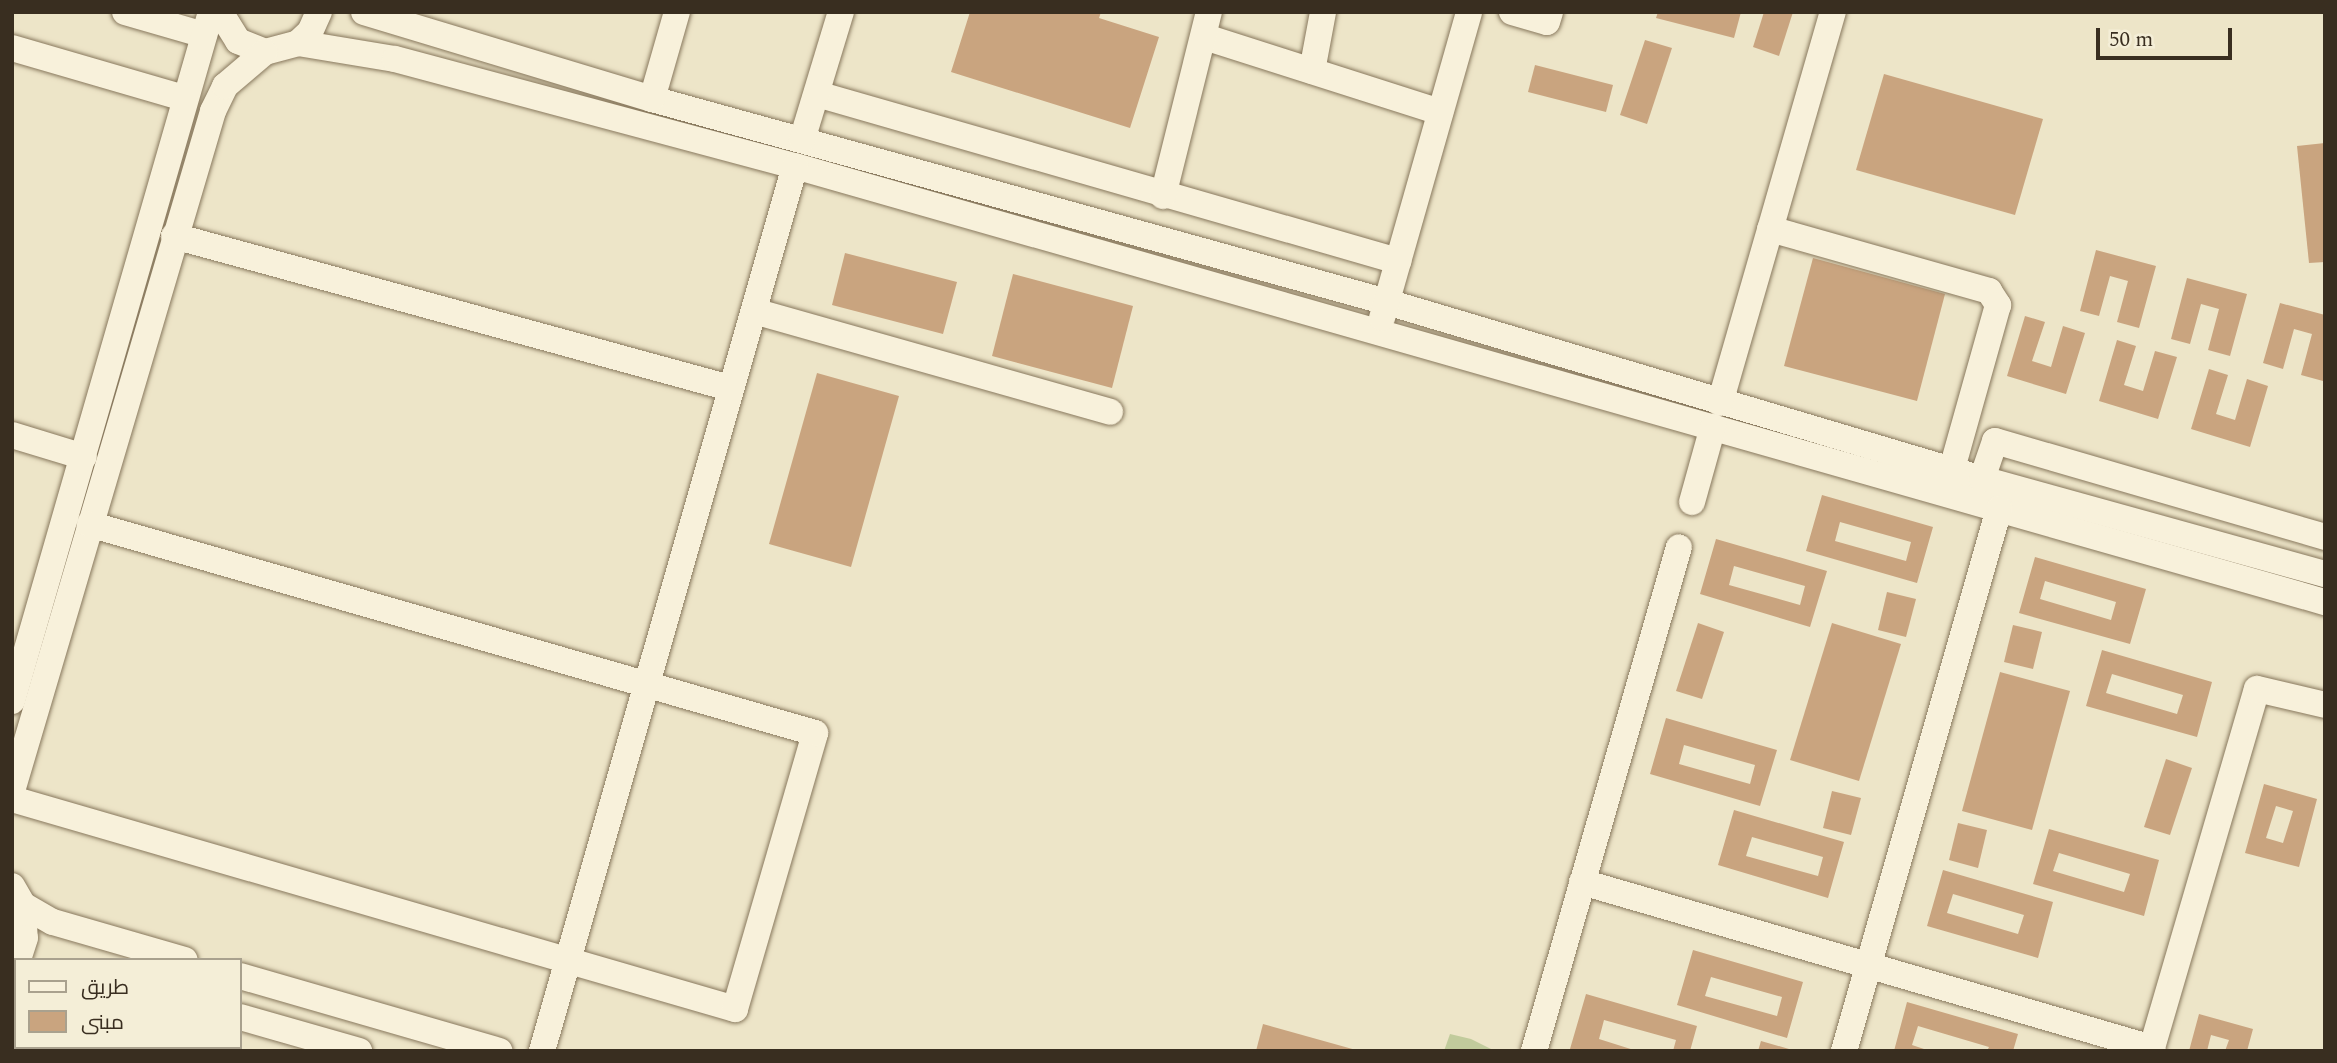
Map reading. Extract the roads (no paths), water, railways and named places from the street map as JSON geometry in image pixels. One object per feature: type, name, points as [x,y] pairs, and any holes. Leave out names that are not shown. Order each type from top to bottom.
[{"type":"street","points":[[12,701],[24,627],[84,457],[207,23],[125,12]]},
{"type":"street","points":[[220,12],[238,41],[265,51]]},
{"type":"street","points":[[298,43],[310,32],[319,12]]},
{"type":"street","points":[[364,12],[652,99],[1387,302],[1717,415]]},
{"type":"street","points":[[652,99],[677,12]]},
{"type":"street","points":[[802,140],[841,12]]},
{"type":"street","points":[[1312,71],[1323,12]]},
{"type":"street","points":[[1378,333],[1469,12]]},
{"type":"street","points":[[1512,12],[1547,22],[1550,12]]},
{"type":"street","points":[[1692,502],[1833,12]]},
{"type":"street","points":[[1163,196],[1207,24],[1312,71],[1440,112]]},
{"type":"street","points":[[12,791],[213,111],[225,86],[265,51],[298,43],[396,59],[795,166],[1420,345],[1717,415],[1949,481],[1999,509],[2228,574],[2325,574]]},
{"type":"street","points":[[12,48],[184,98]]},
{"type":"street","points":[[817,94],[1163,196],[1398,261]]},
{"type":"street","points":[[542,1051],[795,166]]},
{"type":"street","points":[[1770,229],[1989,291],[1998,305],[1949,481]]},
{"type":"street","points":[[174,236],[730,388]]},
{"type":"street","points":[[754,311],[1110,412]]},
{"type":"street","points":[[1420,345],[1429,315]]},
{"type":"street","points":[[12,435],[84,457]]},
{"type":"street","points":[[1982,479],[1995,440],[2325,537]]},
{"type":"street","points":[[1949,481],[1982,479],[2232,548],[2325,602]]},
{"type":"street","points":[[1844,1051],[1999,509]]},
{"type":"street","points":[[12,799],[735,1009],[815,733],[89,524]]},
{"type":"street","points":[[1534,1051],[1679,547]]},
{"type":"street","points":[[2228,574],[2232,548]]},
{"type":"street","points":[[1583,882],[2151,1050],[2257,689],[2325,705]]},
{"type":"street","points":[[12,866],[25,938],[18,958]]},
{"type":"street","points":[[17,895],[53,922],[178,958]]},
{"type":"street","points":[[242,977],[499,1051]]},
{"type":"street","points":[[242,1018],[359,1051]]}]
